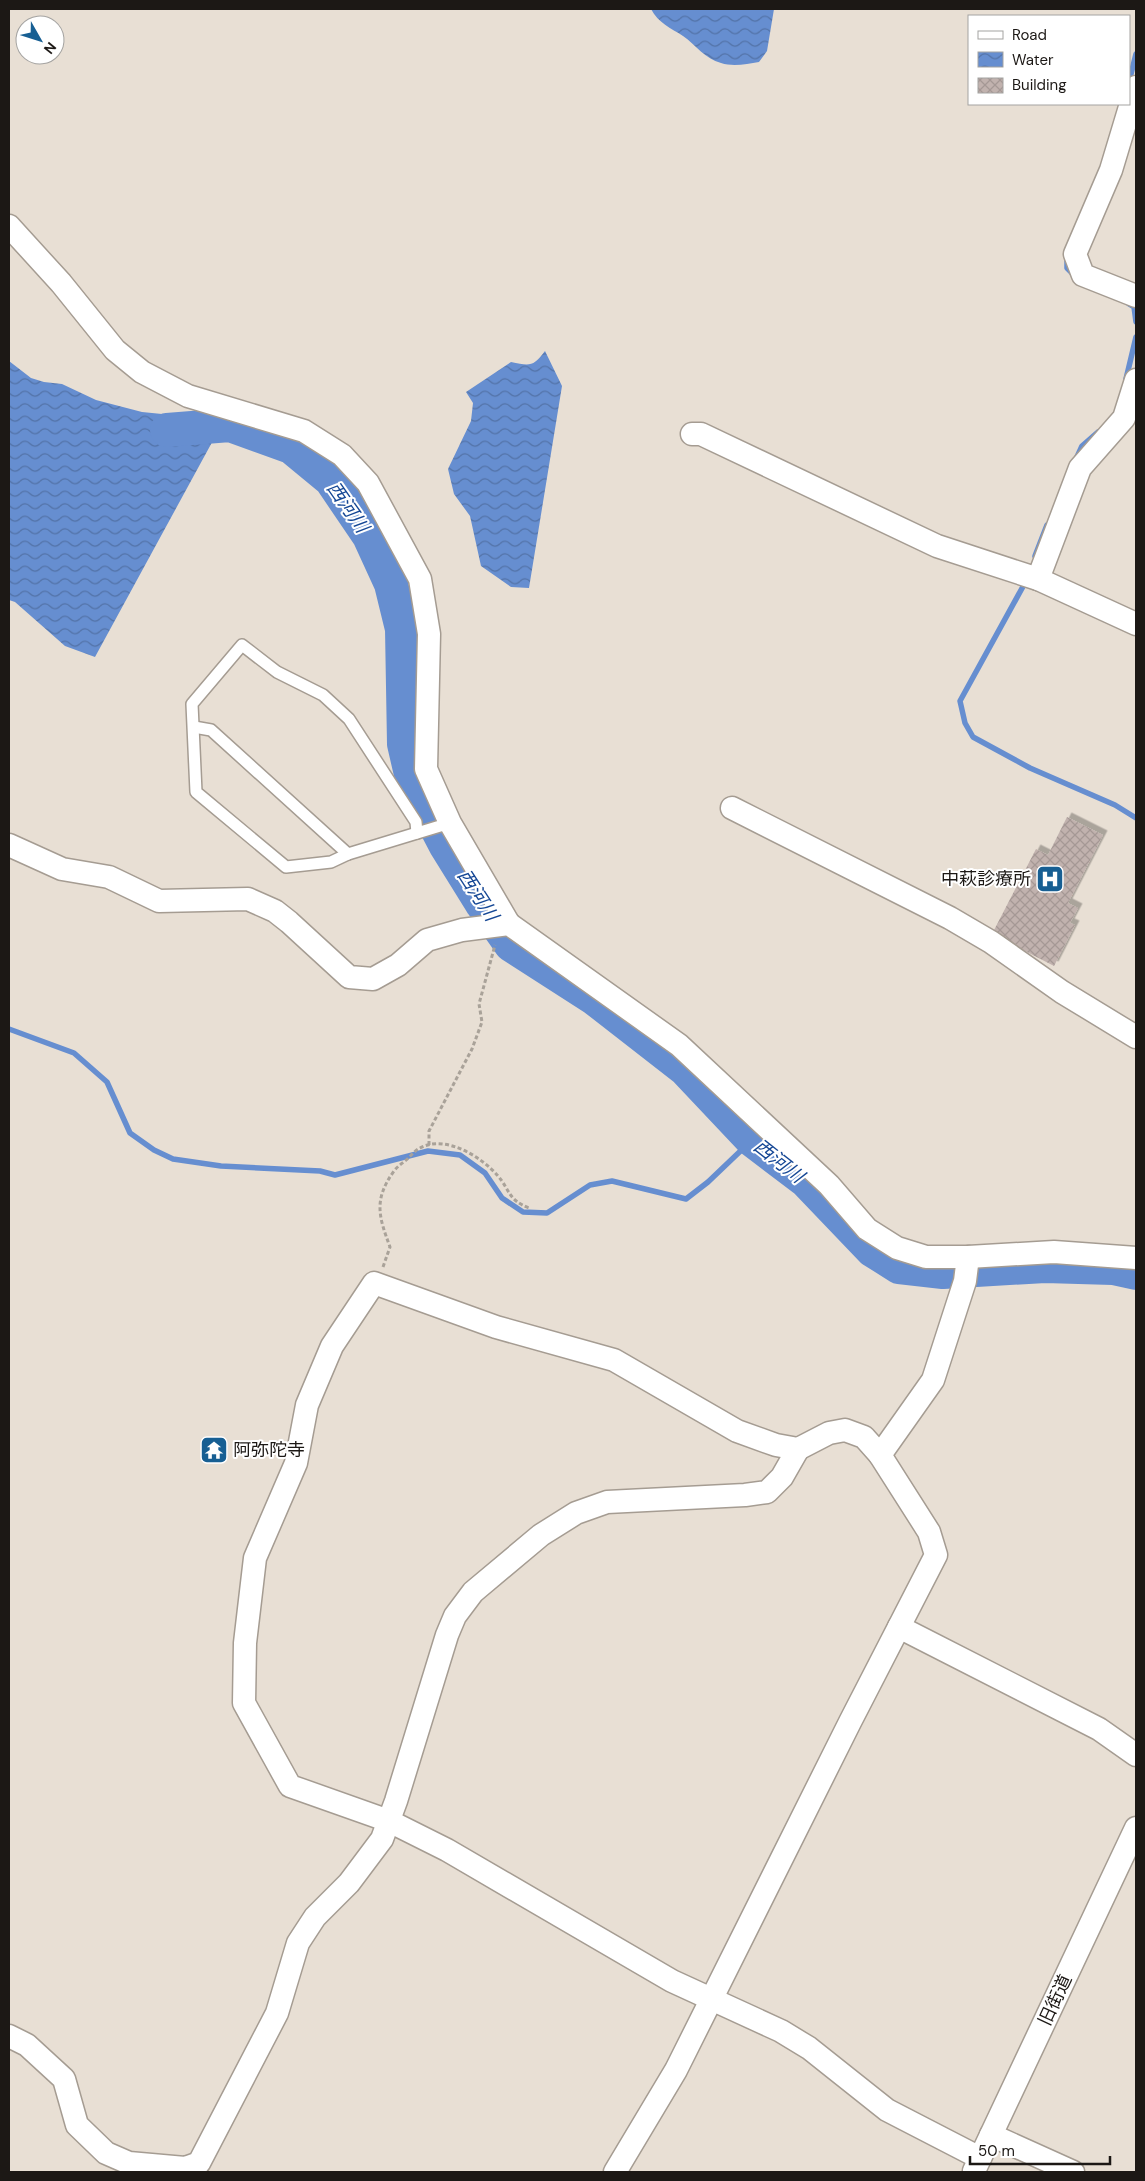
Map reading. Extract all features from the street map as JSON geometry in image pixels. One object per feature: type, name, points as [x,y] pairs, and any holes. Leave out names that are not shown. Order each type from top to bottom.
[{"type":"street","points":[[1136,87],[1111,170],[1075,254],[1083,275],[1136,296]]},
{"type":"street","points":[[9,226],[61,283],[115,350],[142,372],[188,396],[304,431],[342,455],[368,483],[420,579],[429,634],[426,769],[441,825],[502,926],[680,1046],[829,1185],[867,1229],[897,1248],[967,1267],[1054,1252],[1136,1258]]},
{"type":"street","points":[[1030,577],[1080,468],[1124,418],[1136,380]]},
{"type":"street","points":[[692,434],[701,434],[937,546],[1030,577],[1136,624]]},
{"type":"street","points":[[732,808],[932,909],[991,942],[1062,992],[1136,1037]]},
{"type":"street","points":[[9,845],[62,869],[109,877],[159,901],[248,899],[275,911],[349,977],[373,979],[398,965],[428,940],[462,930],[502,926]]},
{"type":"street","points":[[880,1455],[933,1380],[967,1267]]},
{"type":"street","points":[[615,2172],[676,2070],[710,2000],[936,1555],[929,1532],[880,1455],[864,1437],[845,1430],[829,1433],[798,1448],[776,1445],[737,1431],[614,1360],[496,1327],[374,1283],[332,1346],[307,1405],[296,1463],[255,1558],[245,1643],[244,1703],[290,1786],[389,1820],[447,1850],[672,1981],[710,2000],[781,2032],[802,2044],[887,2110],[977,2165]]},
{"type":"street","points":[[9,2036],[27,2045],[64,2080],[77,2125],[106,2153],[129,2163],[185,2168],[199,2163],[277,2013],[298,1943],[315,1917],[349,1883],[382,1839],[447,1634],[455,1616],[472,1592],[541,1535],[576,1513],[607,1502],[745,1496],[767,1492],[782,1477],[798,1448]]},
{"type":"street","points":[[899,1627],[1090,1724],[1136,1755]]},
{"type":"street","name":"旧街道","points":[[977,2165],[1136,1828]]},
{"type":"street","points":[[991,2135],[1073,2172]]},
{"type":"lane","points":[[418,833],[416,822],[349,719],[323,695],[277,672],[242,645],[192,704],[196,792],[286,867],[330,862],[348,854],[418,833],[441,825]]},
{"type":"lane","points":[[194,727],[211,730],[348,854]]},
{"type":"path","points":[[429,1145],[429,1131],[472,1049],[482,1022],[479,1004],[502,926]]},
{"type":"path","points":[[374,1283],[390,1247],[384,1231],[379,1206],[381,1194],[394,1170],[419,1148],[429,1145],[448,1145],[470,1151],[499,1177],[509,1195],[517,1203],[529,1208]]},
{"type":"water","points":[[651,9],[774,9],[767,51],[759,62],[735,65],[715,61],[683,36],[661,22]]},
{"type":"water","points":[[545,351],[562,386],[529,588],[511,587],[481,566],[470,516],[454,494],[448,469],[471,421],[473,403],[466,392],[511,362],[531,364]]},
{"type":"water","points":[[9,361],[31,378],[62,384],[96,400],[142,412],[172,415],[183,412],[213,426],[216,435],[95,657],[65,646],[15,602],[9,600]]},
{"type":"building","name":"中萩診療所","points":[[1067,817],[1103,835],[1068,903],[1078,908],[1070,923],[1075,925],[1054,966],[992,934],[1036,849],[1048,855]]},
{"type":"waterway","points":[[1130,78],[1136,54]]},
{"type":"waterway","points":[[1067,258],[1067,268],[1075,276]]},
{"type":"waterway","points":[[1129,304],[1134,307],[1136,322]]},
{"type":"waterway","points":[[1126,379],[1136,337]]},
{"type":"waterway","name":"西河川","points":[[167,430],[230,425],[291,447],[331,480],[369,536],[391,584],[402,629],[404,744],[413,783],[446,846],[482,904],[511,945],[595,999],[685,1069],[752,1140],[806,1181],[872,1250],[899,1267],[943,1272],[1045,1266],[1113,1268],[1136,1273]]},
{"type":"waterway","points":[[1077,457],[1082,446],[1098,432]]},
{"type":"waterway","points":[[1035,556],[1047,525]]},
{"type":"waterway","points":[[1026,581],[960,701],[965,723],[973,737],[1030,768],[1115,805],[1136,818]]},
{"type":"waterway","points":[[9,1029],[74,1053],[107,1082],[130,1133],[154,1150],[173,1159],[221,1166],[320,1171],[335,1175],[428,1151],[460,1155],[485,1173],[502,1198],[523,1212],[547,1213],[590,1185],[612,1181],[686,1199],[708,1182],[752,1140]]},
{"type":"place","name":"中萩診療所","points":[[1050,879]]},
{"type":"place","name":"阿弥陀寺","points":[[214,1450]]}]
